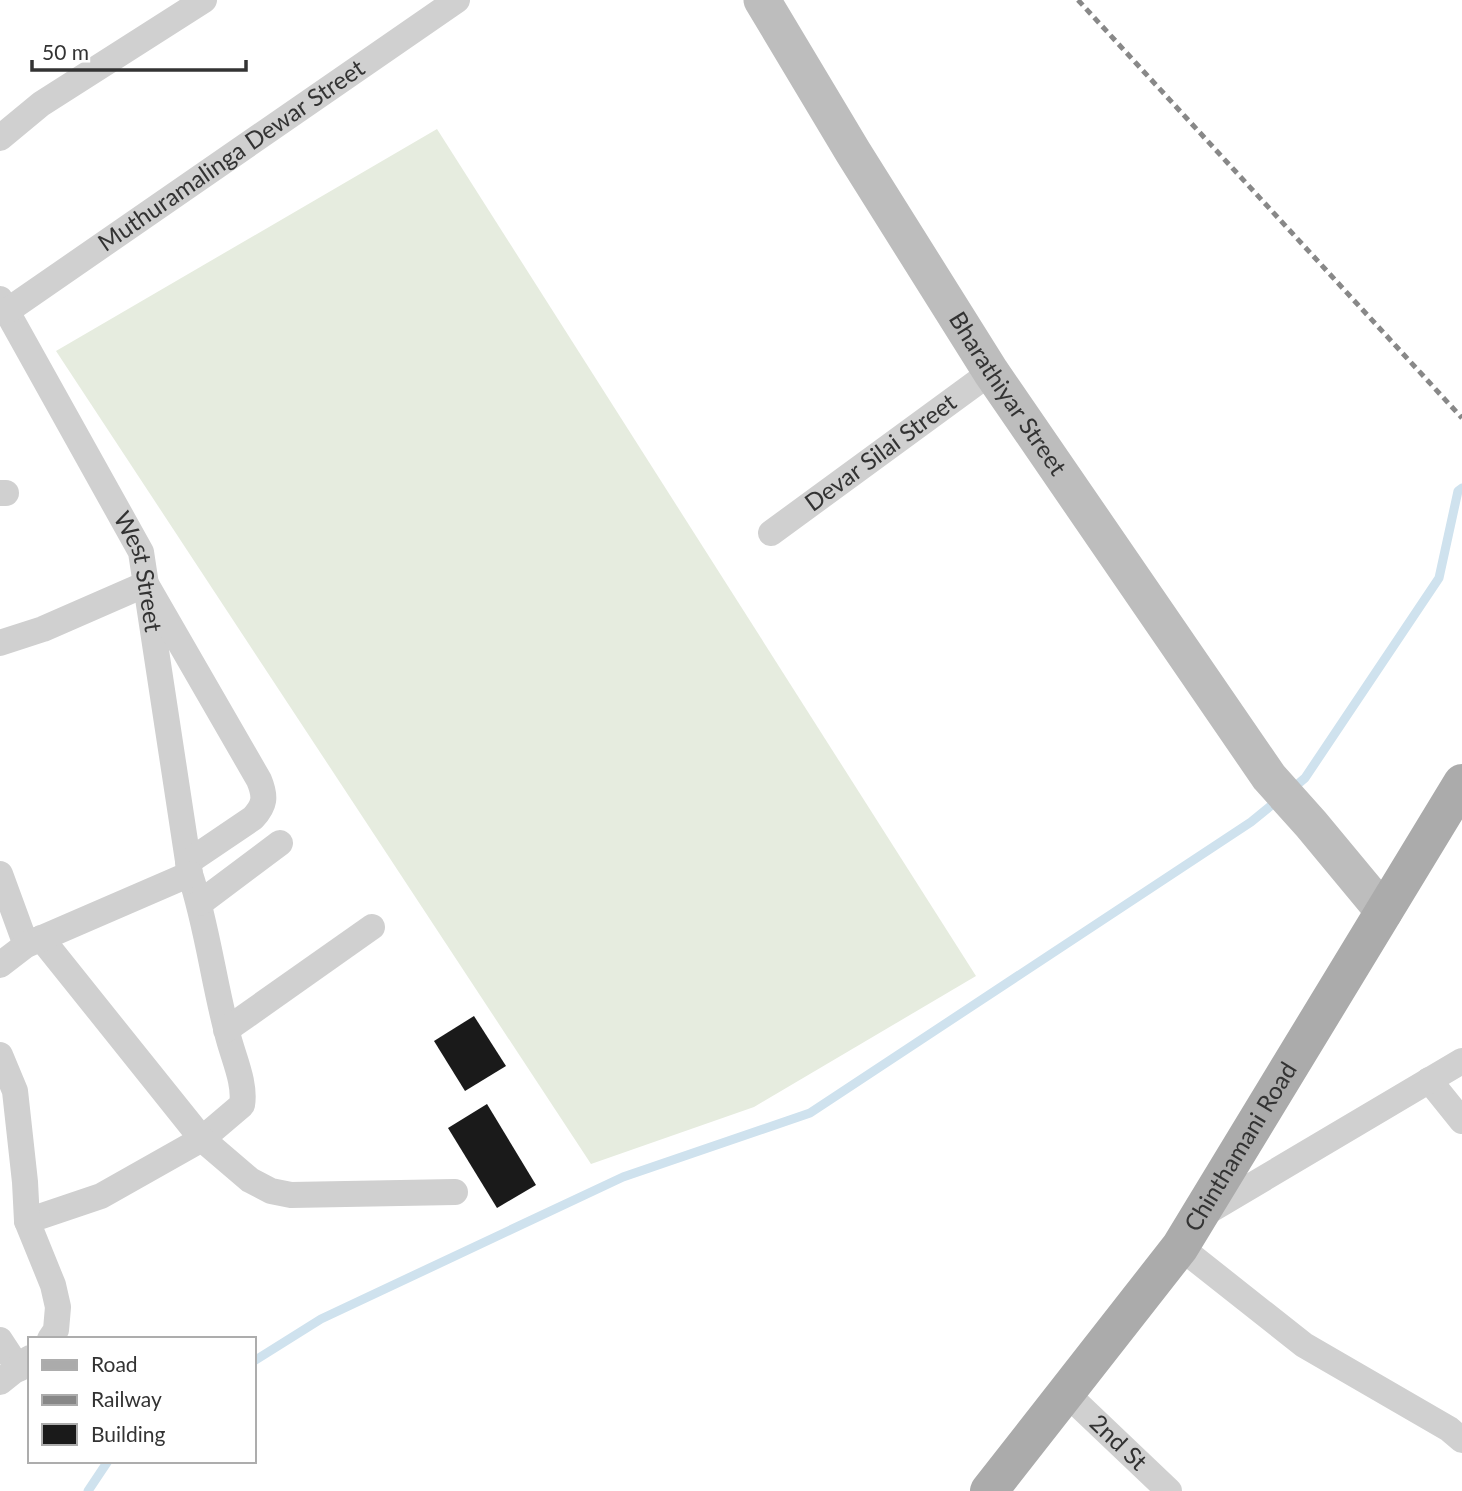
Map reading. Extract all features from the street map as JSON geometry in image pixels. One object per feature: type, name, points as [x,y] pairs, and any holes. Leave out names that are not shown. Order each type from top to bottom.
[{"type":"main road","name":"Chinthamani Road","points":[[989,1491],[1189,1232],[1462,783]]},
{"type":"street","points":[[0,138],[41,104],[204,0]]},
{"type":"street","name":"Muthuramalinga Dewar Street","points":[[4,305],[457,0]]},
{"type":"street","name":"Bharathiyar Street","points":[[762,0],[853,152],[991,372],[1269,777],[1384,912]]},
{"type":"street","name":"West Street","points":[[4,305],[141,552],[189,868],[200,903],[226,1030],[244,1094],[242,1105],[202,1139]]},
{"type":"street","name":"Devar Silai Street","points":[[771,533],[991,372]]},
{"type":"street","points":[[0,643],[43,629],[146,583],[260,780],[265,794],[262,809],[253,818],[189,868],[34,941],[0,965]]},
{"type":"street","points":[[200,903],[280,843]]},
{"type":"street","points":[[0,874],[34,941],[202,1139],[250,1180],[271,1191],[291,1195],[455,1192]]},
{"type":"street","points":[[226,1030],[372,927]]},
{"type":"street","points":[[0,1055],[15,1091],[26,1182],[27,1221],[53,1285],[58,1307],[55,1330],[51,1337]]},
{"type":"street","points":[[1462,1061],[1189,1232],[1304,1345],[1449,1429],[1462,1440]]},
{"type":"street","points":[[1429,1080],[1462,1121]]},
{"type":"street","points":[[27,1221],[101,1196],[202,1139]]},
{"type":"street","points":[[0,1339],[16,1370]]},
{"type":"street","name":"2nd St","points":[[1066,1393],[1169,1491]]},
{"type":"shaded area","points":[[437,129],[976,976],[754,1107],[591,1164],[56,351]]},
{"type":"building","points":[[474,1016],[506,1066],[465,1091],[434,1041]]},
{"type":"building","points":[[487,1104],[536,1185],[497,1208],[448,1128]]},
{"type":"waterway","points":[[1292,789],[1305,778],[1439,578],[1458,491],[1462,488]]},
{"type":"waterway","points":[[256,1360],[321,1319],[623,1177],[810,1113],[1251,822],[1278,800]]},
{"type":"waterway","points":[[88,1491],[107,1463]]},
{"type":"railway","points":[[1078,0],[1462,418]]}]
